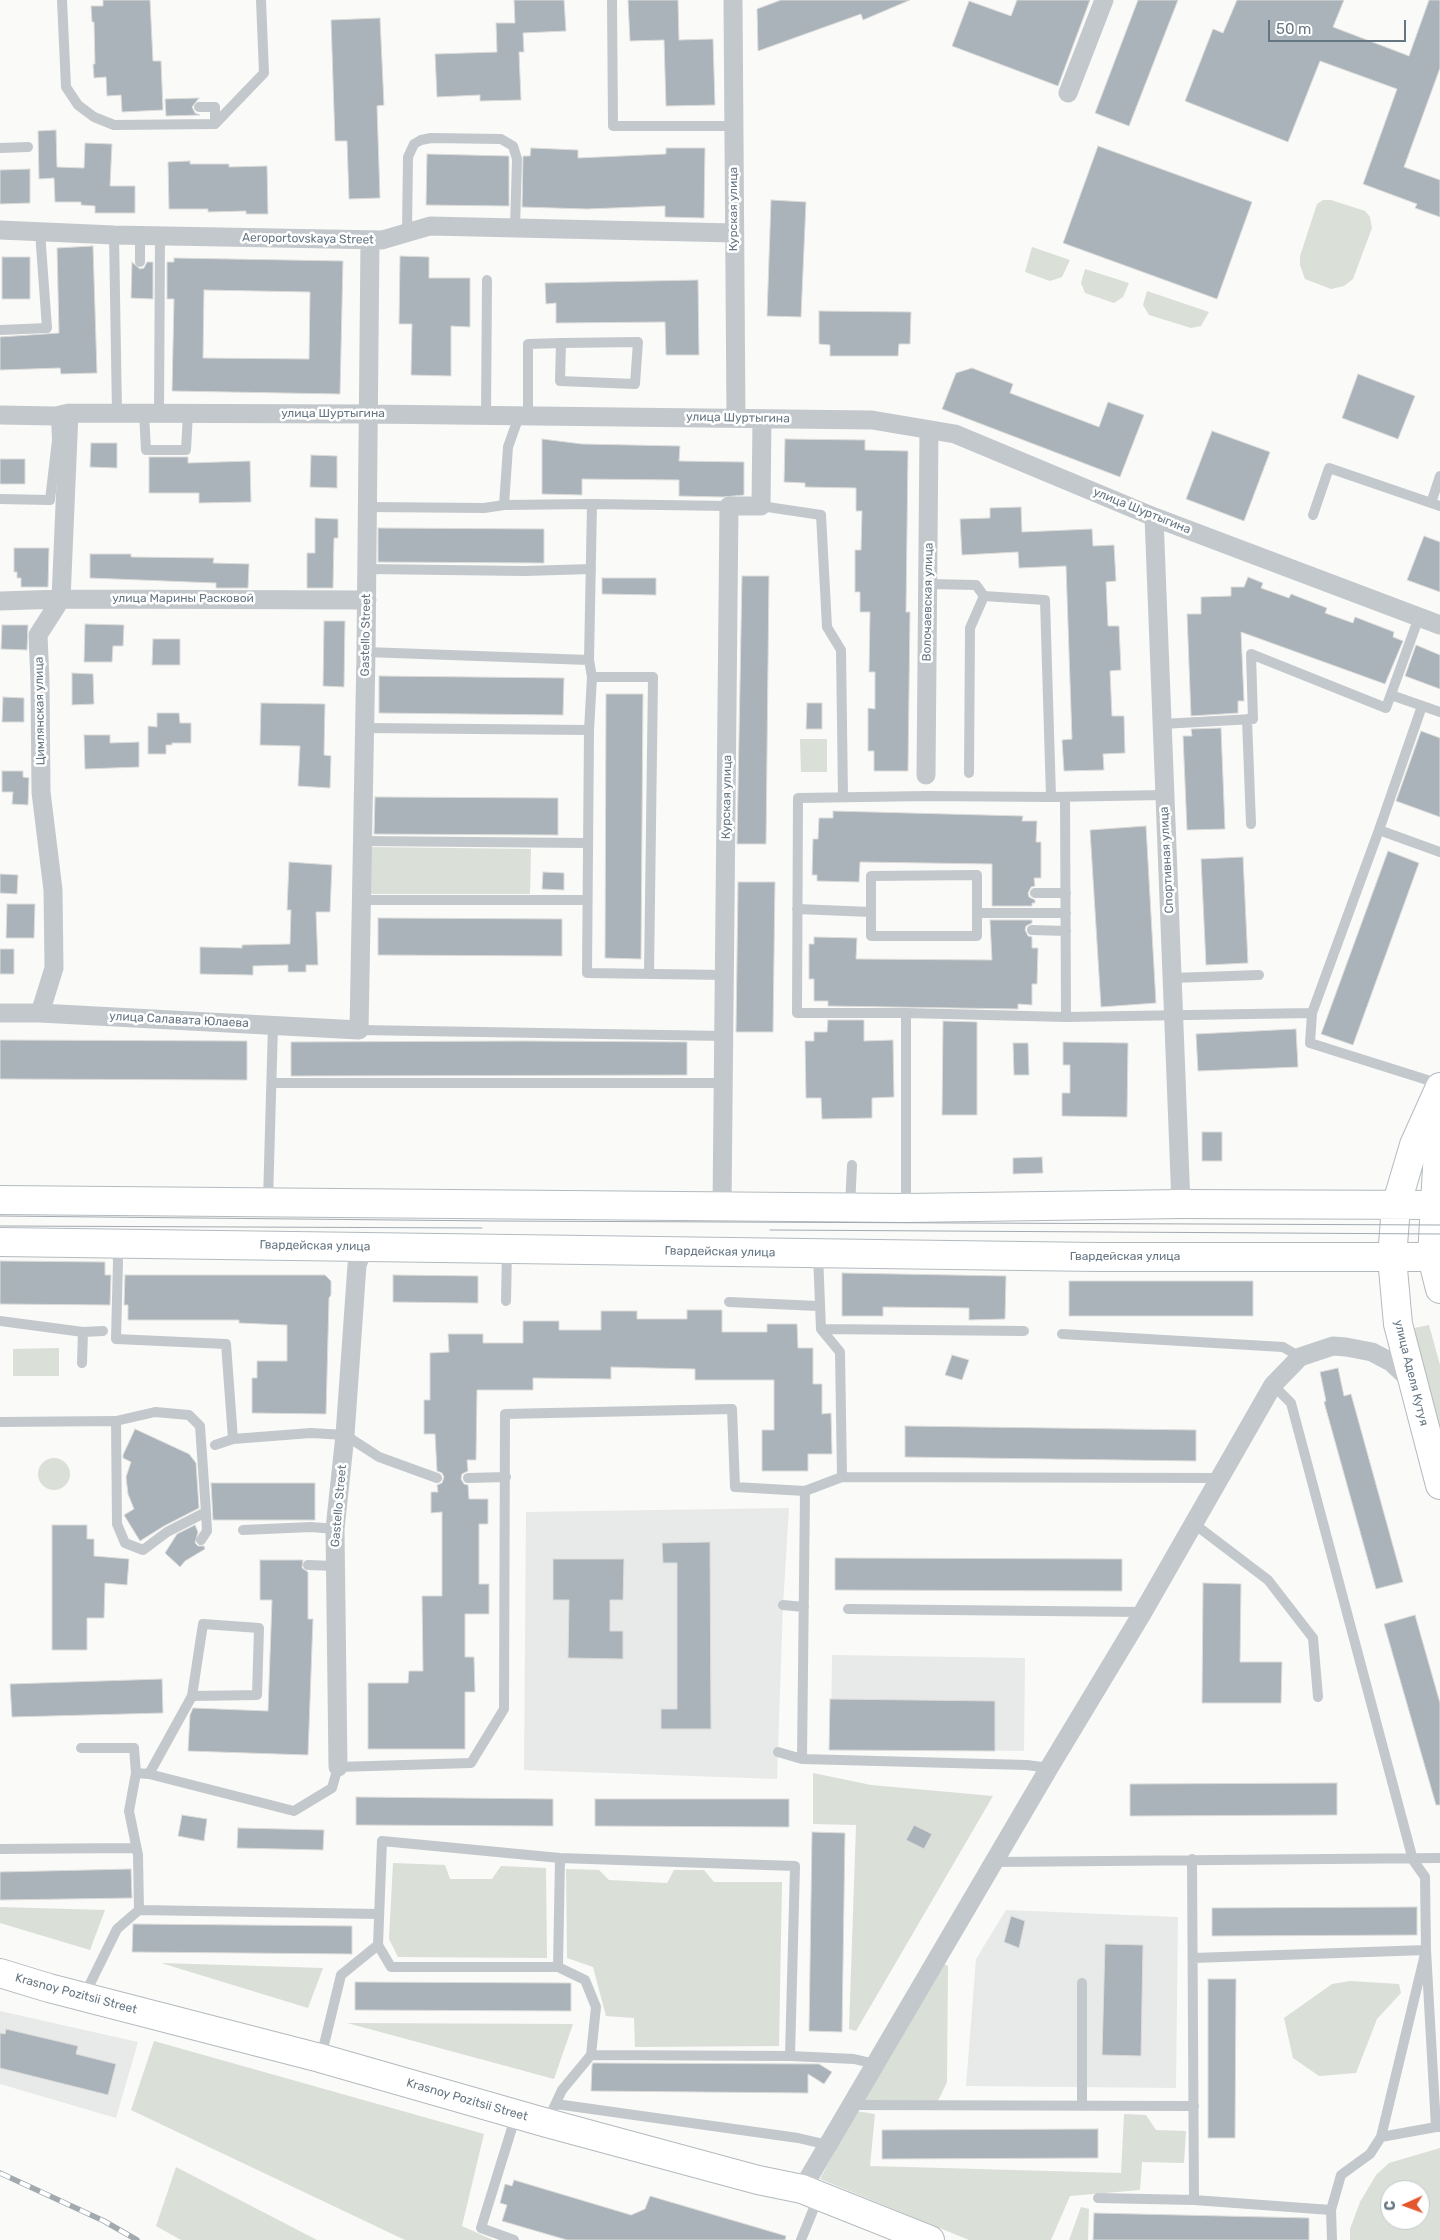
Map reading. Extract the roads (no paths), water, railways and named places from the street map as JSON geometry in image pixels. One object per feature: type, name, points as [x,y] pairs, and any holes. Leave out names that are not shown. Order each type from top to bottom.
[{"type":"main road","name":"улица Аделя Кутуя","points":[[1440,1086],[1414,1145],[1396,1206],[1392,1258],[1398,1324],[1440,1485]]},
{"type":"main road","points":[[1440,1115],[1436,1257],[1440,1289]]},
{"type":"main road","points":[[0,1200],[906,1208],[1181,1204],[1437,1205]]},
{"type":"main road","name":"Гвардейская улица","points":[[0,1242],[818,1253],[1436,1257]]},
{"type":"main road","name":"Krasnoy Pozitsii Street","points":[[0,1973],[84,1997],[320,2058],[517,2114],[551,2113],[758,2180],[811,2192],[930,2240]]},
{"type":"street","name":"Курская улица","points":[[733,0],[736,418]]},
{"type":"street","points":[[1068,93],[1104,0]]},
{"type":"street","name":"Aeroportovskaya Street","points":[[0,230],[114,235],[370,240],[389,240],[407,232],[430,226],[734,233]]},
{"type":"street","name":"Gastello Street","points":[[359,1030],[361,841],[367,600],[370,240]]},
{"type":"street","name":"улица Шуртыгина","points":[[0,415],[117,413],[369,414],[872,420],[955,434],[1154,517],[1440,625]]},
{"type":"street","points":[[62,414],[62,599]]},
{"type":"street","points":[[729,506],[761,506],[762,419]]},
{"type":"street","name":"Волочаевская улица","points":[[926,775],[929,430]]},
{"type":"street","name":"Курская улица","points":[[722,1206],[729,506]]},
{"type":"street","name":"Спортивная улица","points":[[1154,517],[1181,1204]]},
{"type":"street","name":"улица Марины Расковой","points":[[0,601],[62,599],[367,600]]},
{"type":"street","name":"Цимлянская улица","points":[[40,1013],[54,968],[53,890],[41,792],[38,635],[62,599]]},
{"type":"street","name":"улица Салавата Юлаева","points":[[0,1014],[40,1013],[359,1030]]},
{"type":"street","name":"Gastello Street","points":[[338,1767],[335,1529],[345,1435],[357,1265],[364,1247]]},
{"type":"street","points":[[811,2192],[828,2145],[1049,1768],[1143,1612],[1192,1523],[1273,1385],[1300,1357],[1332,1346],[1372,1352],[1391,1362],[1413,1383]]},
{"type":"lane","points":[[62,0],[66,87],[78,105],[94,117],[114,126],[216,124],[264,73],[261,0]]},
{"type":"lane","points":[[612,0],[613,126],[734,126]]},
{"type":"lane","points":[[199,107],[215,107],[216,124]]},
{"type":"lane","points":[[407,232],[408,156],[414,144],[420,140],[431,138],[501,139],[513,146],[517,159],[515,228]]},
{"type":"lane","points":[[0,148],[28,147]]},
{"type":"lane","points":[[0,330],[47,328],[40,232]]},
{"type":"lane","points":[[114,235],[117,413]]},
{"type":"lane","points":[[140,235],[140,262]]},
{"type":"lane","points":[[160,236],[151,413],[146,450],[186,450],[188,413]]},
{"type":"lane","points":[[486,415],[487,280]]},
{"type":"lane","points":[[504,506],[508,447],[524,416],[528,344],[561,343],[638,342],[636,384],[560,381],[561,343]]},
{"type":"lane","points":[[0,499],[50,500],[62,414]]},
{"type":"lane","points":[[1313,516],[1329,468],[1436,504],[1440,476]]},
{"type":"lane","points":[[368,507],[484,508],[592,504],[729,506]]},
{"type":"lane","points":[[592,504],[589,660],[592,677],[588,730],[587,973],[725,975]]},
{"type":"lane","points":[[761,506],[821,515],[827,627],[841,650],[843,798]]},
{"type":"lane","points":[[367,569],[525,571],[590,569]]},
{"type":"lane","points":[[928,584],[976,585],[984,596]]},
{"type":"lane","points":[[969,774],[970,628],[984,596]]},
{"type":"lane","points":[[984,596],[1045,600],[1051,797]]},
{"type":"lane","points":[[1162,724],[1253,719],[1251,654],[1386,708],[1419,618]]},
{"type":"lane","points":[[366,652],[589,660]]},
{"type":"lane","points":[[592,677],[653,677],[649,974]]},
{"type":"lane","points":[[1391,695],[1440,712]]},
{"type":"lane","points":[[1422,706],[1312,1013],[1310,1043],[1440,1086]]},
{"type":"lane","points":[[1247,719],[1251,824]]},
{"type":"lane","points":[[364,728],[588,730]]},
{"type":"lane","points":[[926,775],[927,796]]},
{"type":"lane","points":[[1164,795],[1065,798],[927,796],[798,798],[797,1013],[906,1013],[1066,1017],[1312,1013]]},
{"type":"lane","points":[[1065,798],[1066,1017]]},
{"type":"lane","points":[[1379,830],[1440,852]]},
{"type":"lane","points":[[361,841],[587,843]]},
{"type":"lane","points":[[871,876],[977,876],[977,936],[871,936],[871,912],[871,876]]},
{"type":"lane","points":[[1035,894],[1066,893]]},
{"type":"lane","points":[[360,900],[587,900]]},
{"type":"lane","points":[[797,909],[871,912]]},
{"type":"lane","points":[[977,913],[1066,913]]},
{"type":"lane","points":[[1032,930],[1066,931]]},
{"type":"lane","points":[[1172,978],[1259,974]]},
{"type":"lane","points":[[906,1013],[906,1208]]},
{"type":"lane","points":[[268,1202],[273,1025]]},
{"type":"lane","points":[[359,1030],[725,1036]]},
{"type":"lane","points":[[272,1082],[724,1084]]},
{"type":"lane","points":[[850,1207],[852,1166]]},
{"type":"lane","points":[[116,1244],[118,1261],[116,1339],[226,1344],[233,1440]]},
{"type":"lane","points":[[506,1301],[507,1249]]},
{"type":"lane","points":[[818,1253],[818,1306],[821,1329],[840,1352],[842,1477]]},
{"type":"lane","points":[[729,1302],[818,1306]]},
{"type":"lane","points":[[0,1321],[83,1332],[103,1331]]},
{"type":"lane","points":[[821,1329],[1024,1331]]},
{"type":"lane","points":[[82,1363],[83,1332]]},
{"type":"lane","points":[[1062,1334],[1283,1347],[1300,1357]]},
{"type":"lane","points":[[1273,1385],[1291,1403],[1413,1860],[1425,1877],[1426,1950],[1438,2127],[1381,2137]]},
{"type":"lane","points":[[136,1773],[149,1774],[294,1812],[332,1788],[338,1767],[471,1763],[504,1708],[505,1414],[732,1409],[734,1487],[805,1491],[842,1477],[1218,1478]]},
{"type":"lane","points":[[0,1422],[116,1422],[155,1412],[189,1416],[200,1426],[207,1531],[201,1540]]},
{"type":"lane","points":[[116,1422],[117,1524],[125,1543],[143,1550],[167,1532],[206,1512]]},
{"type":"lane","points":[[215,1445],[233,1440],[311,1433],[345,1435],[378,1457],[437,1478]]},
{"type":"lane","points":[[468,1478],[506,1477]]},
{"type":"lane","points":[[802,1760],[805,1491]]},
{"type":"lane","points":[[1192,1523],[1268,1580],[1313,1638],[1318,1697]]},
{"type":"lane","points":[[242,1530],[311,1527],[335,1529]]},
{"type":"lane","points":[[308,1565],[335,1566]]},
{"type":"lane","points":[[783,1605],[804,1607]]},
{"type":"lane","points":[[848,1609],[1143,1612]]},
{"type":"lane","points":[[149,1774],[192,1696],[203,1624],[259,1628],[257,1695],[192,1696]]},
{"type":"lane","points":[[81,1748],[134,1748],[136,1773],[129,1810],[138,1855],[139,1910]]},
{"type":"lane","points":[[778,1752],[802,1760],[1027,1765],[1049,1768]]},
{"type":"lane","points":[[790,2056],[795,1866],[560,1858],[382,1841],[378,1945],[391,1967],[558,1967],[584,1980],[596,2007],[591,2054],[562,2090],[551,2113],[789,2136],[828,2145]]},
{"type":"lane","points":[[0,1849],[136,1848]]},
{"type":"lane","points":[[558,1967],[560,1858]]},
{"type":"lane","points":[[994,1862],[1192,1859],[1413,1860],[1440,1858]]},
{"type":"lane","points":[[1192,1859],[1194,2200]]},
{"type":"lane","points":[[84,1997],[117,1929],[139,1910],[379,1914]]},
{"type":"lane","points":[[320,2058],[341,1974],[378,1945]]},
{"type":"lane","points":[[1193,1958],[1426,1950]]},
{"type":"lane","points":[[1332,2240],[1332,2210],[1341,2175],[1370,2154],[1381,2137],[1426,1950]]},
{"type":"lane","points":[[1082,1984],[1082,2106]]},
{"type":"lane","points":[[591,2054],[790,2056],[854,2059],[875,2064]]},
{"type":"lane","points":[[851,2105],[1194,2106]]},
{"type":"lane","points":[[514,2240],[481,2228],[517,2114]]},
{"type":"lane","points":[[801,2240],[811,2192]]},
{"type":"lane","points":[[1098,2198],[1194,2200],[1332,2210]]},
{"type":"tram line","points":[[0,1216],[495,1221],[1440,1225]]},
{"type":"tram line","points":[[0,1226],[482,1228]]},
{"type":"tram line","points":[[770,1230],[1440,1234]]},
{"type":"railway","points":[[0,2173],[104,2221],[137,2240]]}]
